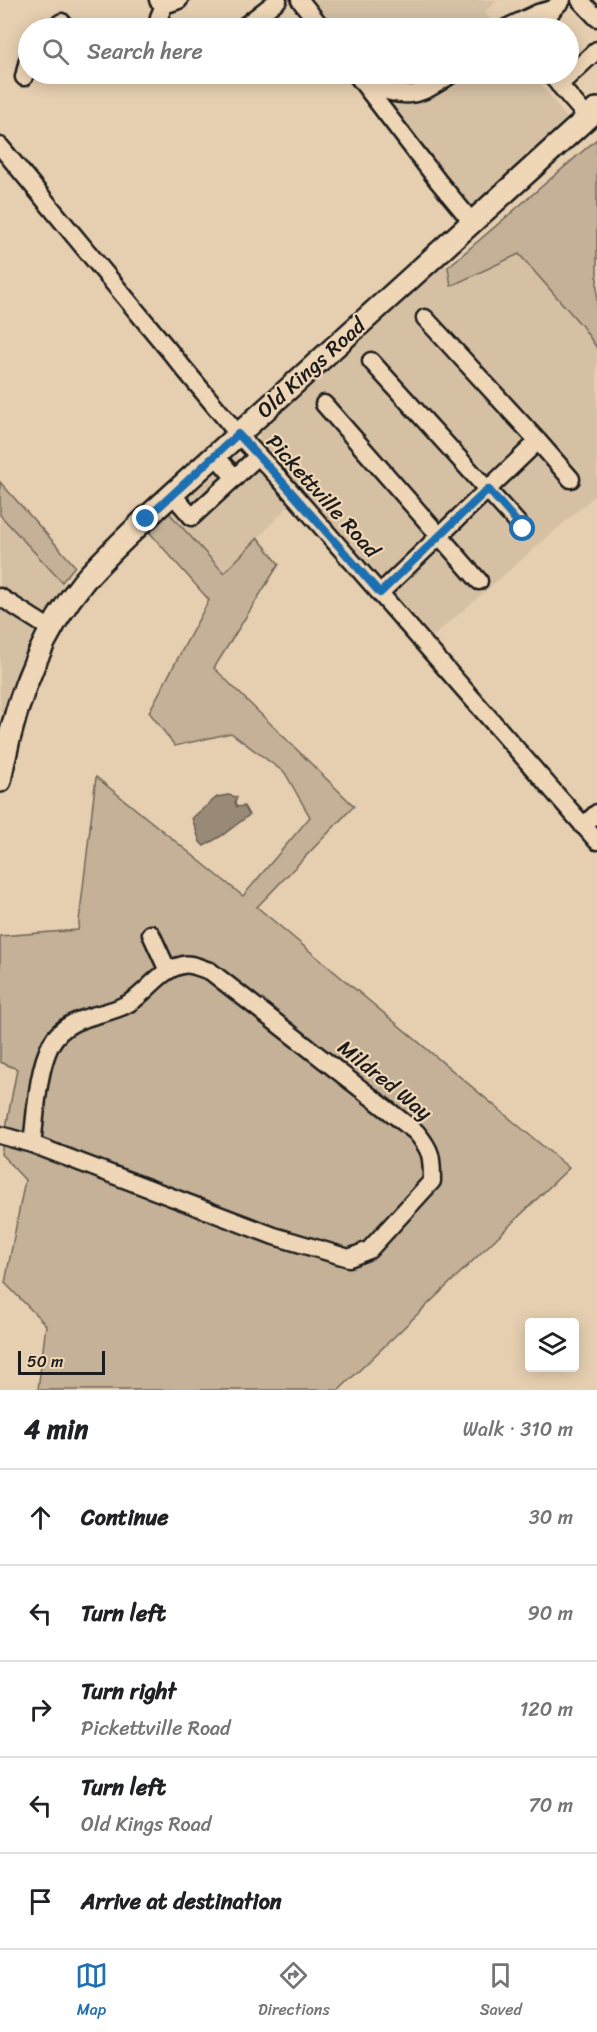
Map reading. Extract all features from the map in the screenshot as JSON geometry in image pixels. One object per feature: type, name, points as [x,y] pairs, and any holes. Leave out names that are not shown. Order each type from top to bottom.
[{"type":"main road","name":"Old Kings Road","points":[[0,781],[15,714],[28,676],[52,630],[84,581],[172,494],[592,113]]},
{"type":"street","points":[[255,18],[278,0]]},
{"type":"street","points":[[300,0],[314,18]]},
{"type":"street","points":[[579,0],[597,18]]},
{"type":"street","points":[[159,18],[167,2]]},
{"type":"street","points":[[526,18],[557,4]]},
{"type":"street","points":[[548,18],[557,4]]},
{"type":"street","points":[[579,62],[597,50]]},
{"type":"street","points":[[364,84],[472,222]]},
{"type":"street","points":[[375,84],[399,95],[414,94],[437,84]]},
{"type":"street","points":[[560,84],[592,113]]},
{"type":"street","name":"Pickettville Road","points":[[0,146],[238,434],[597,842]]},
{"type":"street","points":[[425,318],[571,478]]},
{"type":"street","points":[[371,361],[523,529]]},
{"type":"street","points":[[324,404],[479,581]]},
{"type":"street","points":[[380,593],[538,441]]},
{"type":"street","points":[[215,455],[236,478]]},
{"type":"street","points":[[172,494],[192,517],[258,456]]},
{"type":"street","points":[[0,597],[52,630]]},
{"type":"street","points":[[584,826],[597,813]]},
{"type":"street","points":[[32,1144],[43,1062],[52,1042],[68,1026],[90,1015],[113,1010],[134,1000],[168,971],[151,934]]},
{"type":"street","name":"Mildred Way","points":[[0,1135],[32,1144],[274,1236],[349,1258],[369,1250],[432,1181],[429,1147],[416,1132],[210,971],[185,964],[168,971]]},
{"type":"shaded area","points":[[307,0],[498,0],[485,12],[490,18],[321,18]]},
{"type":"shaded area","points":[[371,84],[541,84],[569,121],[469,212]]},
{"type":"shaded area","points":[[597,139],[597,348],[582,326],[519,254],[451,286],[448,267]]},
{"type":"shaded area","points":[[519,254],[582,326],[597,348],[597,494],[428,641],[261,447],[259,436],[261,427],[441,258],[448,267],[452,286]]},
{"type":"shaded area","points":[[233,455],[252,460],[291,503],[224,574],[169,513]]},
{"type":"shaded area","points":[[0,482],[75,566],[62,582],[0,515]]},
{"type":"shaded area","points":[[169,513],[224,573],[258,538],[279,564],[214,668],[354,806],[257,907],[569,1168],[339,1390],[38,1390],[46,1325],[5,1283],[25,1180],[1,1154],[17,1069],[0,1062],[0,936],[78,930],[96,777],[243,896],[310,817],[285,773],[231,733],[175,746],[149,712],[209,600],[150,533]]},
{"type":"shaded area","points":[[0,515],[69,590],[8,714],[0,713]]},
{"type":"shaded area","points":[[228,795],[237,797],[235,803],[237,807],[244,806],[249,815],[204,846],[200,842],[192,818],[217,797]]},
{"type":"route","points":[[146,519],[238,434],[380,593],[488,489],[523,529]]}]
